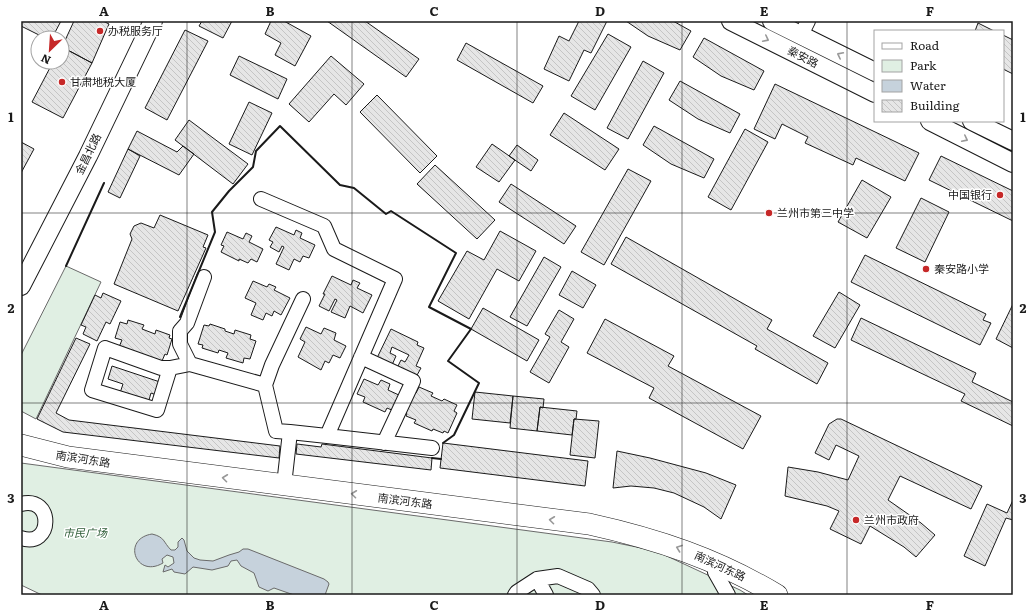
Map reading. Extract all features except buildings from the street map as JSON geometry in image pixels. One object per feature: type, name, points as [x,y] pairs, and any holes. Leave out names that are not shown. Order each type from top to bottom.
[{"type":"highway","name":"南滨河东路","points":[[21,445],[68,458],[589,524],[627,532],[693,554],[722,566],[777,595]]},
{"type":"main road","name":"金昌北路","points":[[21,286],[88,156],[154,21]]},
{"type":"main road","name":"秦安路","points":[[731,21],[874,92]]},
{"type":"main road","name":"秦安路","points":[[772,21],[804,28],[874,71]]},
{"type":"main road","points":[[932,122],[1013,163]]},
{"type":"main road","points":[[974,122],[1013,141]]},
{"type":"street","points":[[261,199],[324,226],[334,249],[395,279],[327,436]]},
{"type":"street","points":[[190,364],[180,344],[180,331],[187,323],[204,278]]},
{"type":"street","points":[[303,299],[272,365],[265,385],[276,431],[432,448]]},
{"type":"street","points":[[170,368],[157,410],[92,390],[105,348],[161,368],[170,368],[190,364],[265,385]]},
{"type":"street","points":[[361,357],[413,381],[384,443]]},
{"type":"street","points":[[284,485],[290,432]]},
{"type":"street","points":[[21,504],[29,503],[42,509],[46,523],[40,536],[26,540],[21,538]]},
{"type":"street","points":[[714,572],[728,595]]},
{"type":"street","points":[[515,595],[537,578],[558,576],[588,589],[593,595]]},
{"type":"street","points":[[537,578],[546,595]]},
{"type":"green space","points":[[66,266],[101,282],[36,419],[21,411],[21,355]]},
{"type":"green space","name":"市民广场","points":[[21,463],[612,542],[656,551],[748,595],[42,595],[21,585]]},
{"type":"water","points":[[152,534],[162,538],[171,550],[175,550],[178,547],[178,542],[182,538],[187,551],[194,558],[200,560],[213,561],[239,552],[243,549],[248,549],[324,579],[329,584],[325,595],[294,595],[274,588],[268,591],[259,587],[254,573],[241,566],[237,560],[231,561],[228,566],[212,570],[193,567],[185,574],[174,572],[172,569],[163,572],[165,565],[168,567],[174,563],[173,557],[167,555],[162,559],[163,563],[154,567],[146,566],[139,562],[136,556],[135,550],[137,543],[142,537]]},
{"type":"wall","points":[[180,317],[215,232],[212,212],[229,191],[253,167],[256,151],[280,126],[340,185],[354,188],[386,214],[391,211],[456,253],[429,307],[471,329],[448,361],[479,383],[454,435],[443,443]]},
{"type":"wall","points":[[66,266],[104,183]]},
{"type":"wall","points":[[432,458],[441,459]]},
{"type":"place","name":"办税服务厅","points":[[100,31]]},
{"type":"place","name":"甘肃地税大厦","points":[[62,82]]},
{"type":"place","name":"中国银行","points":[[1000,195]]},
{"type":"place","name":"兰州市第三中学","points":[[769,213]]},
{"type":"place","name":"秦安路小学","points":[[926,269]]},
{"type":"place","name":"兰州市政府","points":[[856,520]]}]
